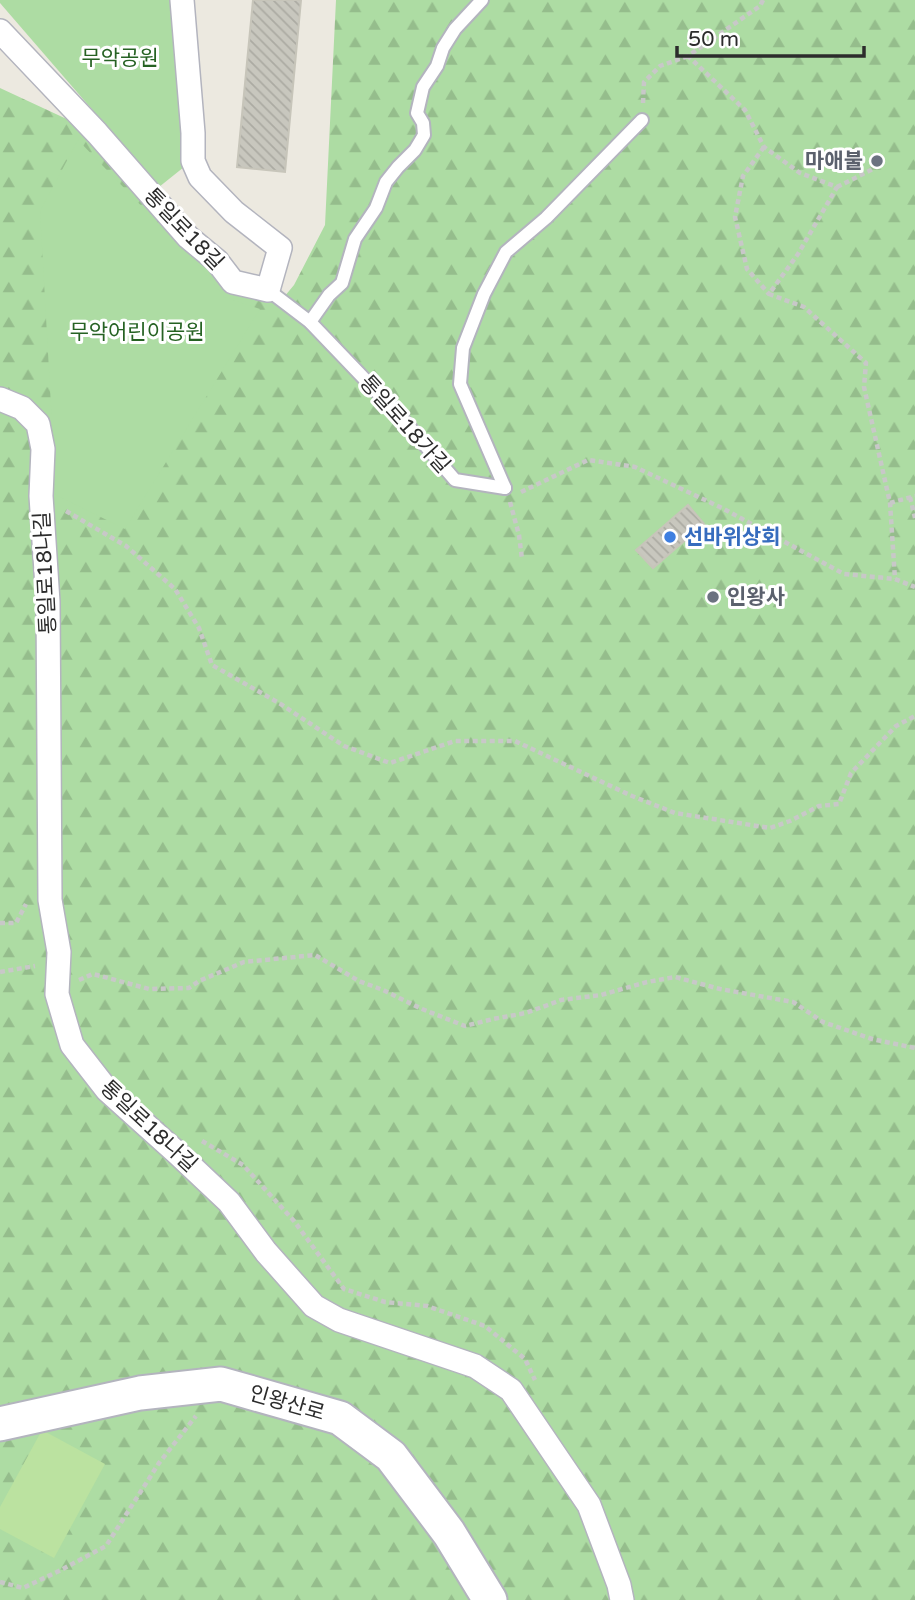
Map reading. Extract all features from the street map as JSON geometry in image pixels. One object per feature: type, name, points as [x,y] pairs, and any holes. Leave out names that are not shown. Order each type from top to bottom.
[{"type":"street","points":[[182,0],[194,160],[200,177],[234,212],[280,248],[268,290]]},
{"type":"street","name":"통일로18길","points":[[0,31],[97,133],[188,237],[217,261],[233,282],[268,290]]},
{"type":"street","name":"통일로18나길","points":[[0,399],[22,408],[38,424],[43,449],[41,496],[48,602],[50,900],[60,952],[68,975],[57,994],[72,1045],[107,1090],[229,1202],[266,1252],[314,1306],[339,1320],[475,1366],[511,1390],[589,1505],[622,1600]]},
{"type":"street","name":"인왕산로","points":[[0,1424],[141,1393],[220,1384],[340,1418],[391,1456],[449,1533],[489,1600]]},
{"type":"lane","points":[[310,322],[329,295],[342,283],[355,239],[376,208],[386,182],[415,150],[424,135],[423,123],[417,113],[423,87],[437,66],[443,48],[455,29],[482,0]]},
{"type":"lane","points":[[505,488],[460,384],[463,348],[484,294],[506,252],[546,218],[642,120]]},
{"type":"lane","name":"통일로18가길","points":[[268,290],[310,322],[455,480],[505,488]]},
{"type":"path","points":[[642,120],[644,82],[660,66],[688,56],[760,6],[763,0]]},
{"type":"path","points":[[688,56],[745,110],[764,147],[800,173],[837,187]]},
{"type":"path","points":[[764,147],[743,176],[735,217],[747,269],[769,294],[804,307],[866,363],[864,387],[890,503],[895,579]]},
{"type":"path","points":[[769,294],[798,254],[837,187],[873,169]]},
{"type":"path","points":[[505,488],[518,494],[587,460],[635,467],[723,508],[844,574],[895,579],[915,587]]},
{"type":"path","points":[[505,488],[515,520],[522,559]]},
{"type":"path","points":[[890,503],[913,497],[915,518]]},
{"type":"path","points":[[61,508],[126,547],[175,589],[199,628],[212,665],[279,703],[344,746],[390,763],[455,741],[515,741],[632,796],[675,813],[770,828],[819,806],[839,804],[850,773],[896,726],[915,716]]},
{"type":"path","points":[[0,972],[32,966],[68,975],[93,974],[149,989],[189,988],[244,962],[316,956],[359,981],[465,1026],[526,1013],[561,1000],[601,995],[675,977],[720,989],[793,1002],[823,1022],[872,1039],[915,1048]]},
{"type":"path","points":[[201,1140],[243,1165],[294,1222],[344,1289],[385,1302],[427,1306],[485,1326],[525,1359],[536,1381]]},
{"type":"path","points":[[0,1581],[23,1588],[106,1545],[159,1463],[196,1416],[206,1411]]},
{"type":"green space","name":"무악공원","points":[[0,0],[172,0],[184,167],[159,187]]},
{"type":"green space","points":[[336,0],[915,0],[915,1600],[0,1600],[0,88],[86,128],[258,297],[284,297],[294,285],[325,225]]},
{"type":"green space","name":"무악어린이공원","points":[[78,140],[201,268],[224,297],[260,309],[125,529],[56,495],[40,211]]},
{"type":"green space","points":[[42,1430],[105,1464],[54,1558],[0,1529],[0,1507]]},
{"type":"building","points":[[253,0],[301,0],[285,172],[237,167]]},
{"type":"building","name":"선바위상회","points":[[688,505],[704,524],[653,568],[636,550]]},
{"type":"place","name":"마애불","points":[[877,161]]},
{"type":"place","name":"선바위상회","points":[[670,537]]},
{"type":"place","name":"인왕사","points":[[713,597]]}]
